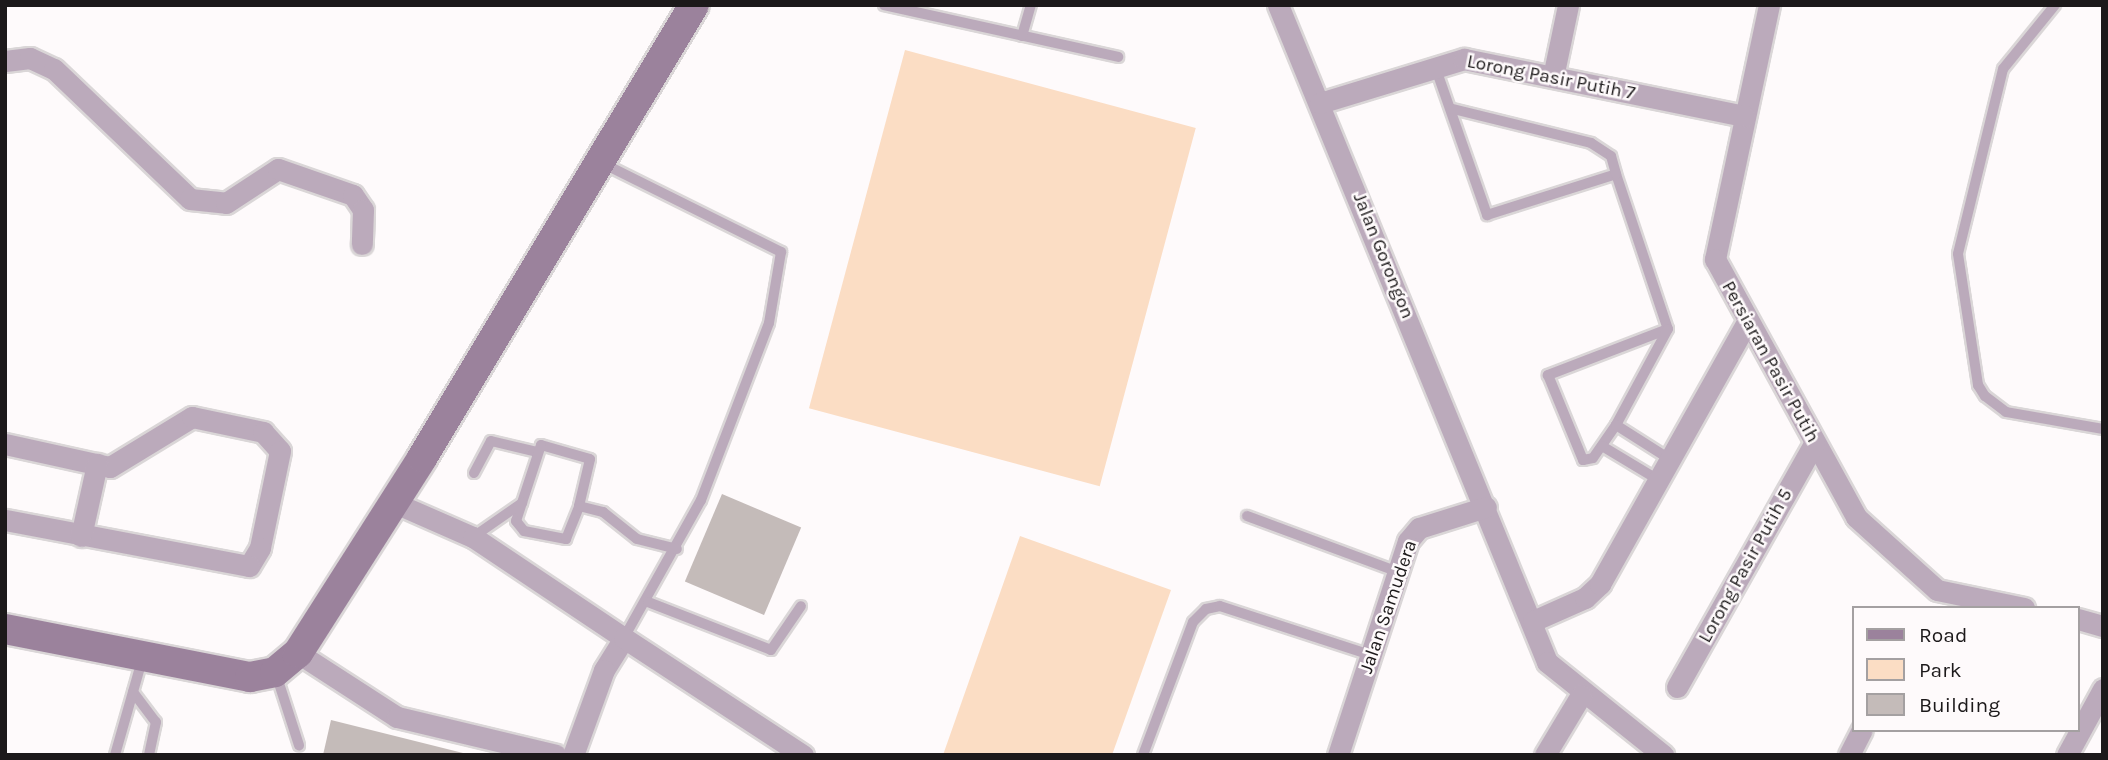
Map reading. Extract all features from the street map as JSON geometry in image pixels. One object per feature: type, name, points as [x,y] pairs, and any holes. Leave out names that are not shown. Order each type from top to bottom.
[{"type":"street","name":"Jalan Gorongon","points":[[1278,5],[1533,621],[1547,662],[1581,695],[1663,755]]},
{"type":"street","points":[[1553,77],[1568,5]]},
{"type":"street","name":"Persiaran Pasir Putih","points":[[1769,5],[1715,259],[1746,324],[1856,517],[1933,599],[2004,606]]},
{"type":"street","points":[[5,629],[250,677],[275,672],[298,653],[395,503],[602,163],[686,8]]},
{"type":"street","points":[[5,61],[30,58],[54,69],[191,199],[226,203],[268,173],[289,169],[353,195],[363,210],[362,244]]},
{"type":"street","name":"Lorong Pasir Putih 7","points":[[1320,103],[1464,59],[1744,116]]},
{"type":"street","points":[[1533,621],[1585,598],[1600,584],[1668,458],[1746,324]]},
{"type":"street","points":[[5,444],[97,464],[121,464],[192,417],[263,432],[280,451],[260,548],[249,566],[5,520]]},
{"type":"street","name":"Lorong Pasir Putih 5","points":[[1677,687],[1814,444]]},
{"type":"street","points":[[81,536],[97,464]]},
{"type":"street","points":[[395,503],[473,537],[803,755]]},
{"type":"street","name":"Jalan Samudera","points":[[1338,755],[1398,572],[1419,528],[1486,507]]},
{"type":"street","points":[[2080,620],[2103,626]]},
{"type":"street","points":[[573,755],[604,670],[624,638]]},
{"type":"street","points":[[298,653],[397,717],[556,755]]},
{"type":"street","points":[[2080,732],[2103,690]]},
{"type":"street","points":[[1545,755],[1581,695]]},
{"type":"street","points":[[1849,755],[1861,732]]},
{"type":"street","points":[[2067,755],[2080,732]]},
{"type":"lane","points":[[884,5],[1118,57]]},
{"type":"lane","points":[[1021,36],[1031,5]]},
{"type":"lane","points":[[2054,5],[2003,69],[1958,254],[1978,385],[1985,396],[2006,412],[2103,429]]},
{"type":"lane","points":[[1436,69],[1453,109],[1487,215],[1616,174]]},
{"type":"lane","points":[[1453,109],[1591,143],[1611,156],[1668,329],[1616,425],[1602,446],[1583,460],[1548,375],[1668,329]]},
{"type":"lane","points":[[602,163],[781,252],[766,332],[677,549],[648,602],[624,638]]},
{"type":"lane","points":[[1616,425],[1668,458]]},
{"type":"lane","points":[[474,472],[491,441],[537,452]]},
{"type":"lane","points":[[547,444],[590,460],[571,534],[559,541],[519,527],[522,503],[537,452],[547,444]]},
{"type":"lane","points":[[1602,446],[1657,479]]},
{"type":"lane","points":[[473,537],[522,503]]},
{"type":"lane","points":[[579,506],[603,512],[637,539],[677,549]]},
{"type":"lane","points":[[1247,516],[1398,572]]},
{"type":"lane","points":[[648,602],[771,650],[801,606]]},
{"type":"lane","points":[[1143,755],[1193,622],[1206,609],[1220,606],[1371,655]]},
{"type":"lane","points":[[115,755],[144,656]]},
{"type":"lane","points":[[275,672],[299,745]]},
{"type":"lane","points":[[133,692],[156,722],[149,755]]},
{"type":"green space","points":[[905,50],[1196,128],[1100,486],[809,408]]},
{"type":"green space","points":[[1020,536],[1171,590],[1112,755],[943,755]]},
{"type":"building","points":[[722,494],[801,528],[764,615],[685,581]]},
{"type":"building","points":[[331,720],[467,754],[467,755],[323,755]]}]
